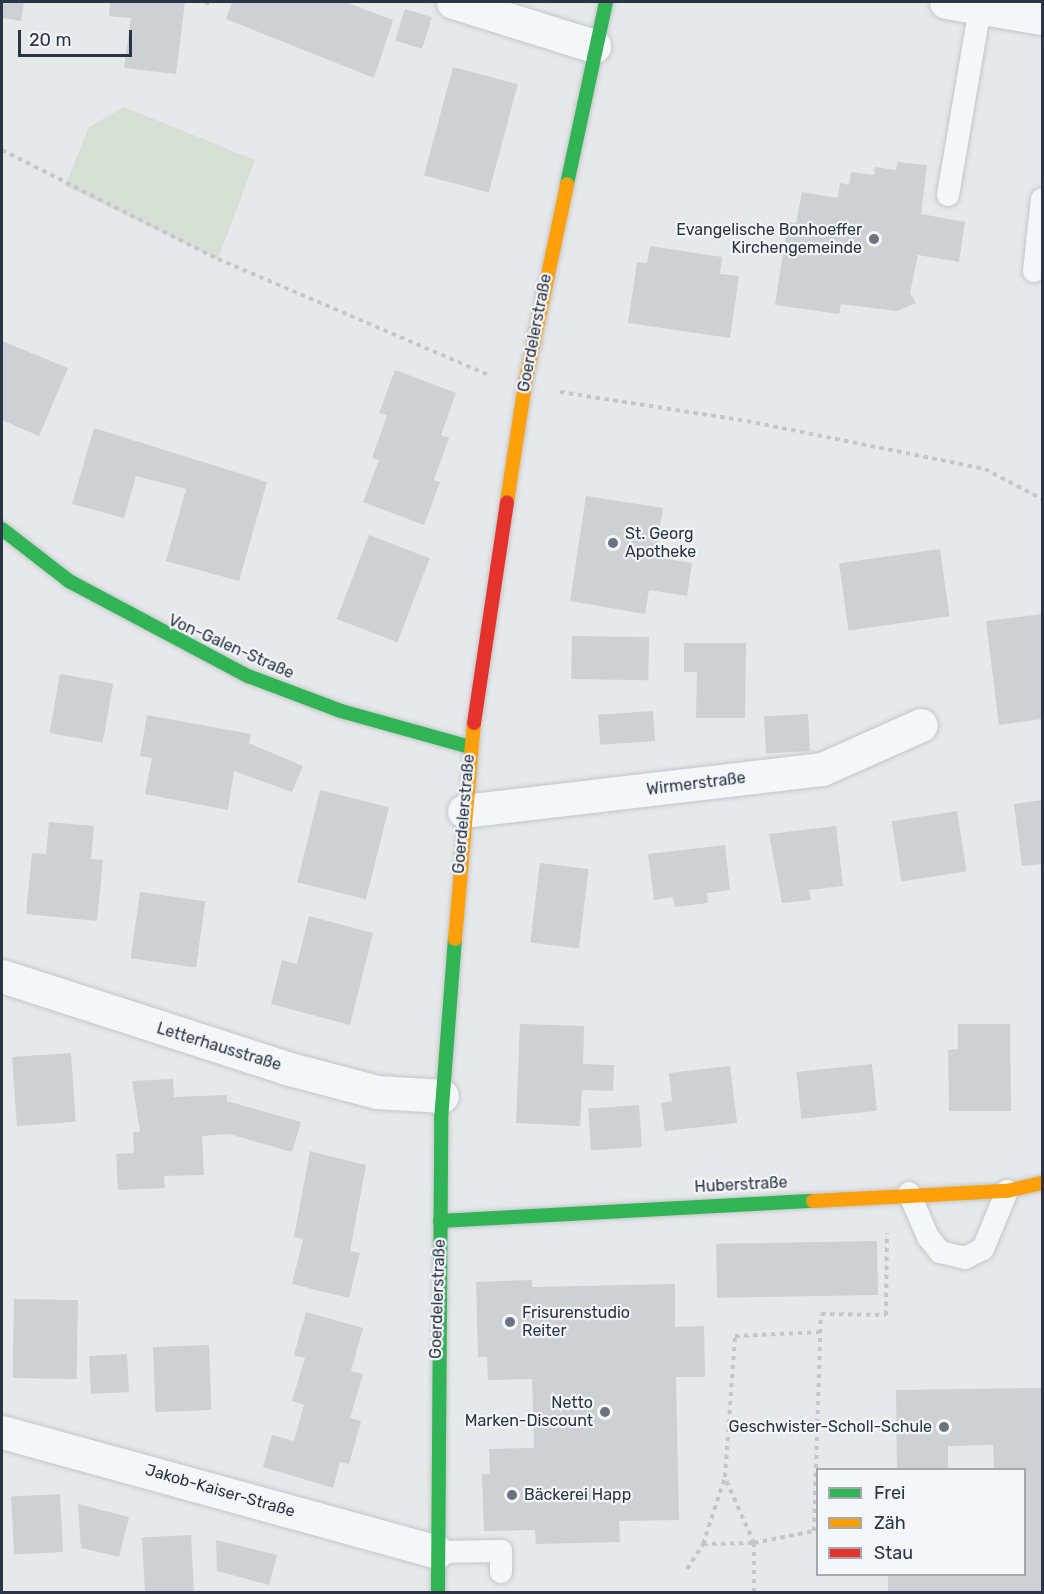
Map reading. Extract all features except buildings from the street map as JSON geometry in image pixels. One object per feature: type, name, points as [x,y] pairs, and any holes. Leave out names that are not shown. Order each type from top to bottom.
[{"type":"street","points":[[453,2],[594,46]]},
{"type":"street","name":"Goerdelerstraße","points":[[438,1593],[442,1096],[470,747],[525,384],[594,46],[606,2]]},
{"type":"street","points":[[946,2],[1042,18]]},
{"type":"street","name":"Von-Galen-Straße","points":[[2,529],[69,580],[248,676],[341,711],[470,747]]},
{"type":"street","name":"Wirmerstraße","points":[[464,812],[822,769],[921,725]]},
{"type":"street","name":"Letterhausstraße","points":[[2,976],[286,1068],[377,1092],[442,1096]]},
{"type":"street","name":"Huberstraße","points":[[440,1221],[909,1193],[1007,1191],[1042,1184]]},
{"type":"street","name":"Jakob-Kaiser-Straße","points":[[2,1432],[437,1552]]},
{"type":"lane","points":[[948,195],[980,7]]},
{"type":"lane","points":[[1034,271],[1042,199]]},
{"type":"lane","points":[[909,1193],[928,1238],[940,1252],[965,1258],[983,1249],[1007,1191]]},
{"type":"lane","points":[[437,1552],[501,1551],[501,1572]]},
{"type":"path","points":[[2,150],[218,259],[495,377]]},
{"type":"path","points":[[552,390],[747,421],[985,469],[1042,499]]},
{"type":"path","points":[[816,1468],[821,1314],[886,1315],[887,1233]]},
{"type":"path","points":[[687,1569],[703,1544],[725,1477],[735,1336],[821,1332]]},
{"type":"path","points":[[703,1544],[754,1543],[814,1531],[816,1474]]},
{"type":"path","points":[[725,1477],[754,1543],[754,1593]]},
{"type":"shaded area","points":[[124,107],[255,160],[218,259],[65,186],[89,127]]},
{"type":"traffic: fast","points":[[567,184],[606,2]]},
{"type":"traffic: fast","points":[[2,529],[69,581],[248,676],[341,711],[470,747]]},
{"type":"traffic: fast","points":[[438,1592],[441,1120],[455,939]]},
{"type":"traffic: fast","points":[[440,1221],[813,1201]]},
{"type":"traffic: slow","points":[[507,502],[525,384],[567,184]]},
{"type":"traffic: slow","points":[[455,939],[474,723]]},
{"type":"traffic: slow","points":[[813,1201],[1007,1191],[1042,1183]]},
{"type":"traffic: jam","points":[[474,723],[507,502]]},
{"type":"place","name":"Evangelische Bonhoeffer Kirchengemeinde","points":[[874,239]]},
{"type":"place","name":"St. Georg Apotheke","points":[[613,543]]},
{"type":"place","name":"Frisurenstudio Reiter","points":[[510,1322]]},
{"type":"place","name":"Netto Marken-Discount","points":[[605,1412]]},
{"type":"place","name":"Geschwister-Scholl-Schule","points":[[944,1427]]},
{"type":"place","name":"Bäckerei Happ","points":[[512,1495]]}]
